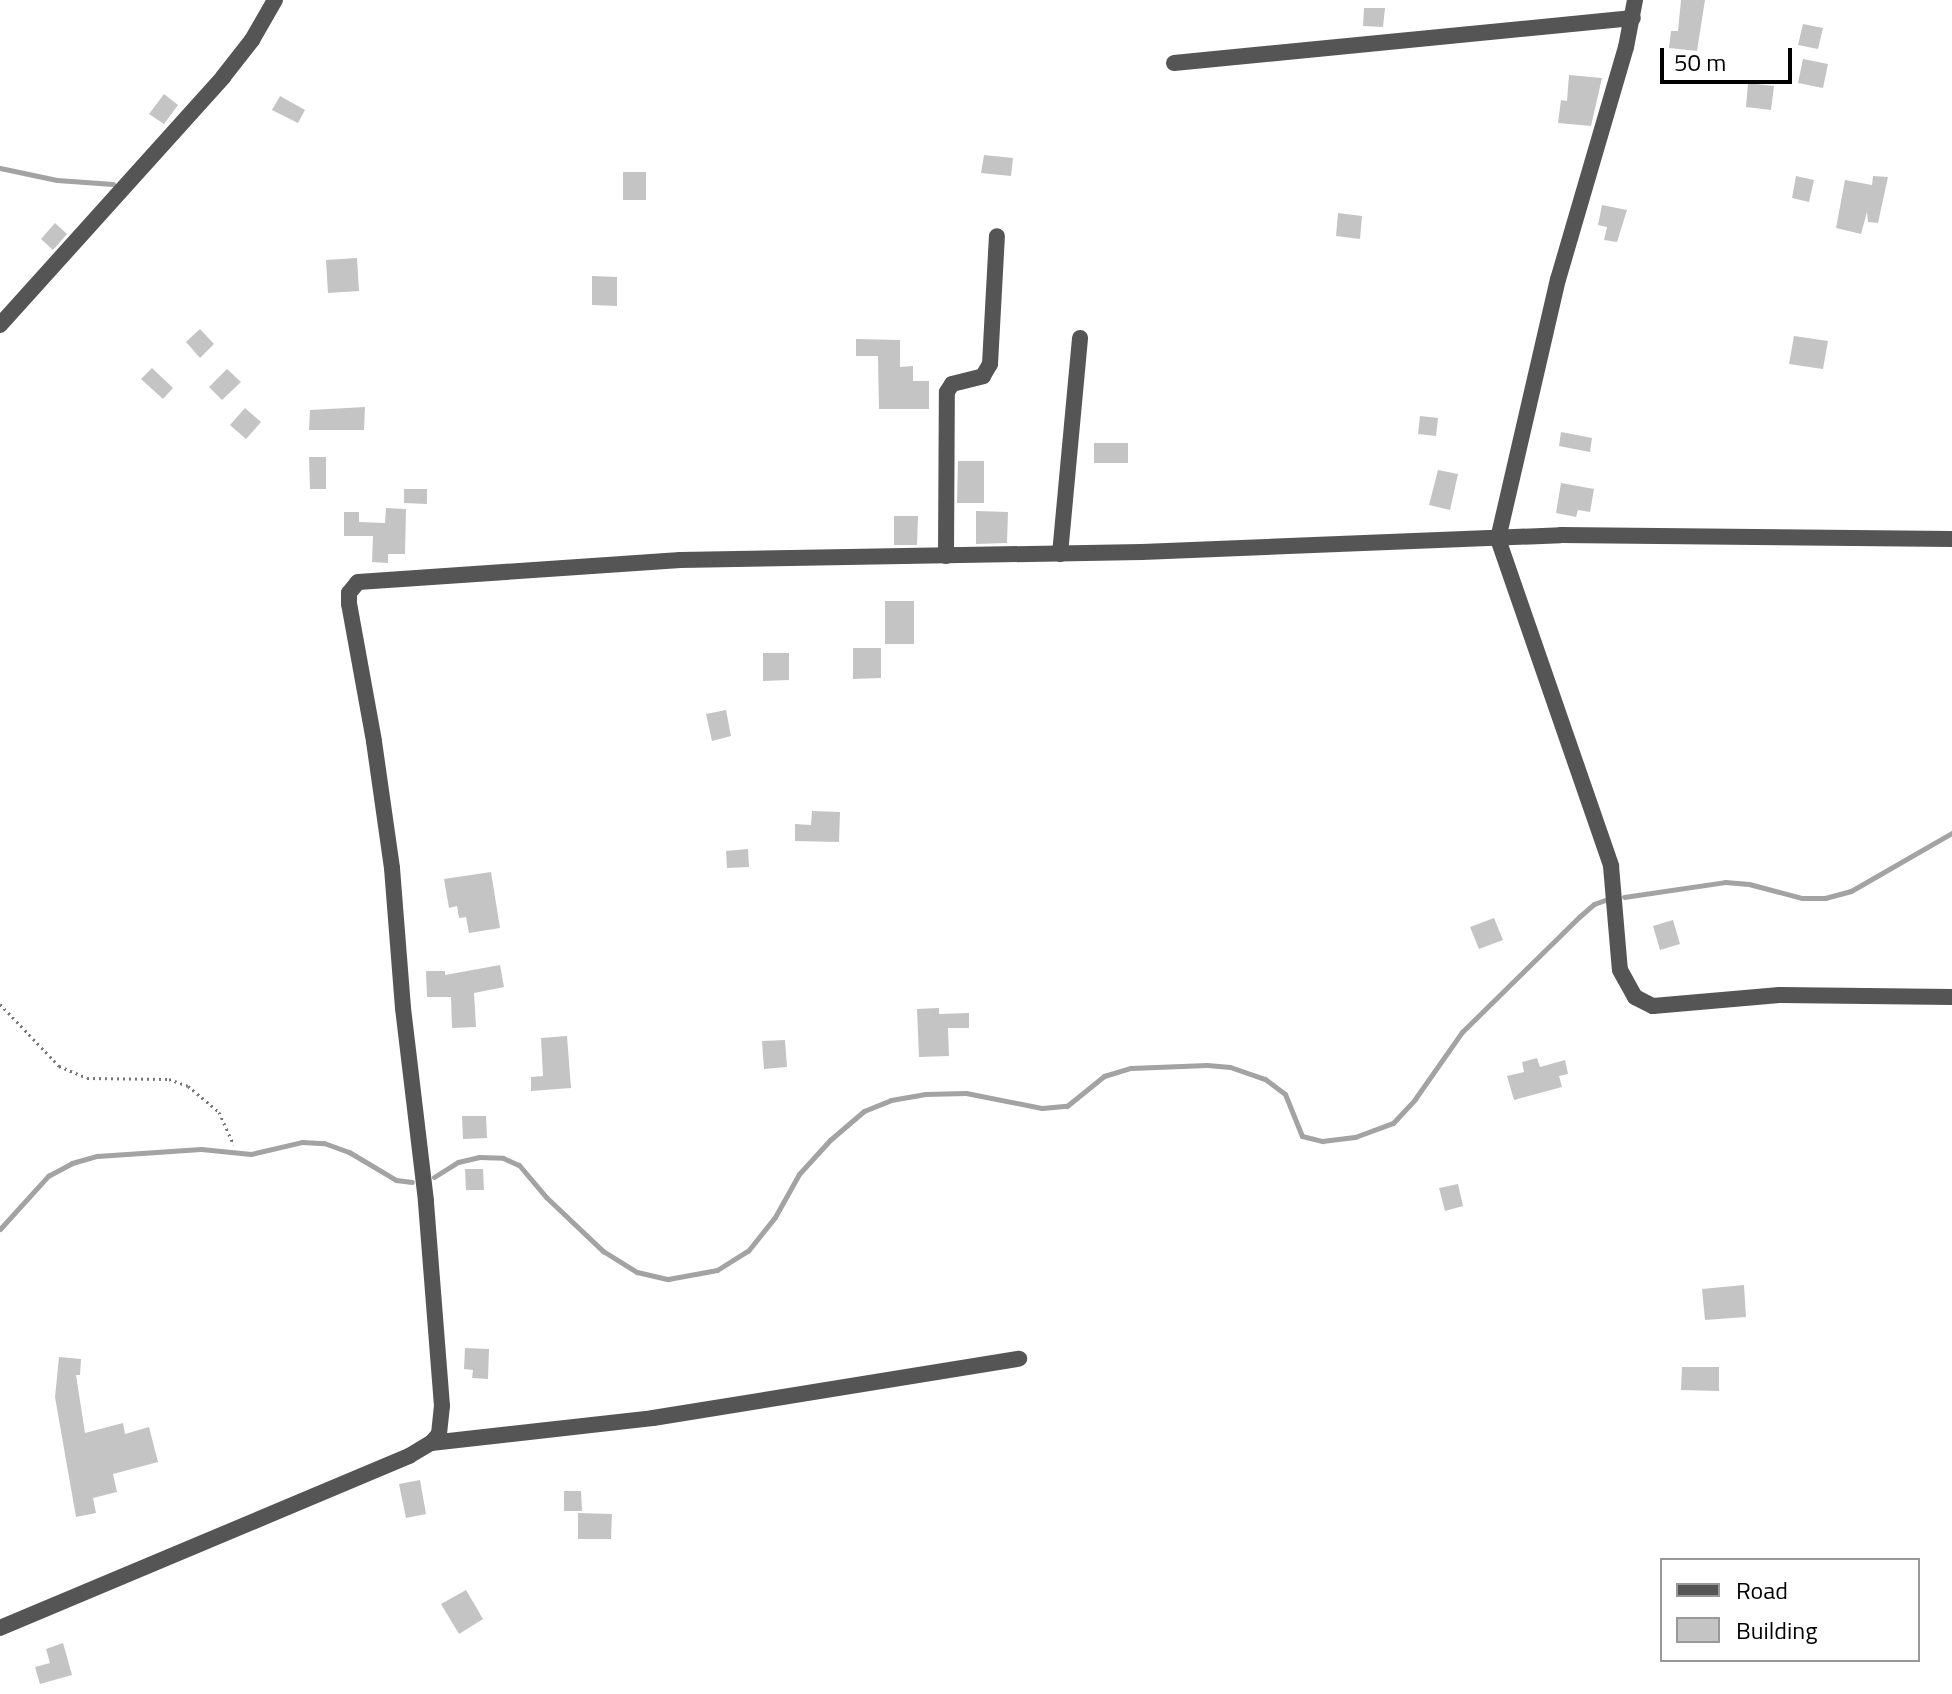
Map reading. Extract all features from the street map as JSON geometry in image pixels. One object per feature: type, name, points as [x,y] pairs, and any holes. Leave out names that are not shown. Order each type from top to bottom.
[{"type":"street","points":[[0,325],[223,77],[252,40],[275,0]]},
{"type":"street","points":[[1635,0],[1633,18],[1558,279],[1498,539],[1611,866],[1616,952],[1627,986],[1635,997],[1661,1007],[1780,995],[1952,997]]},
{"type":"street","points":[[1174,63],[1633,18]]},
{"type":"street","points":[[946,556],[947,392],[952,384],[983,376],[990,364],[997,236]]},
{"type":"street","points":[[1060,554],[1080,338]]},
{"type":"street","points":[[431,1443],[442,1423],[442,1406],[426,1201],[406,1038],[392,868],[374,741],[349,604],[352,587],[375,578],[680,560],[1060,554],[1561,535],[1952,539]]},
{"type":"street","points":[[0,1628],[383,1467],[431,1443],[653,1418],[1019,1359]]},
{"type":"path","points":[[0,1004],[59,1066],[87,1078],[169,1079],[188,1086],[219,1112],[234,1145]]},
{"type":"building","points":[[1681,0],[1705,0],[1697,51],[1669,48],[1671,31],[1678,31]]},
{"type":"building","points":[[1364,8],[1385,8],[1383,27],[1363,26]]},
{"type":"building","points":[[1803,24],[1823,28],[1818,49],[1798,45]]},
{"type":"building","points":[[1803,59],[1828,64],[1823,88],[1798,83]]},
{"type":"building","points":[[1569,75],[1602,78],[1591,126],[1558,123],[1561,100],[1567,101]]},
{"type":"building","points":[[1748,83],[1774,86],[1771,110],[1746,107]]},
{"type":"building","points":[[164,94],[178,105],[164,124],[149,114]]},
{"type":"building","points":[[280,96],[305,110],[298,123],[272,110]]},
{"type":"building","points":[[984,155],[1013,158],[1011,176],[981,173]]},
{"type":"building","points":[[623,172],[646,172],[646,200],[623,200]]},
{"type":"building","points":[[1796,176],[1814,180],[1809,202],[1792,198]]},
{"type":"building","points":[[1873,176],[1888,177],[1878,223],[1868,222],[1867,212],[1861,234],[1836,228],[1845,180],[1872,185]]},
{"type":"building","points":[[1602,205],[1627,210],[1617,242],[1604,240],[1607,227],[1598,225]]},
{"type":"building","points":[[1338,213],[1362,216],[1360,239],[1336,236]]},
{"type":"building","points":[[55,223],[67,234],[53,250],[41,239]]},
{"type":"building","points":[[357,258],[359,291],[328,293],[326,260]]},
{"type":"building","points":[[592,276],[617,277],[617,306],[592,305]]},
{"type":"building","points":[[200,329],[214,344],[200,358],[186,342]]},
{"type":"building","points":[[1794,336],[1828,341],[1823,369],[1789,364]]},
{"type":"building","points":[[856,339],[900,340],[900,367],[913,366],[913,381],[929,381],[929,409],[879,409],[878,356],[856,356]]},
{"type":"building","points":[[152,368],[173,388],[163,399],[141,379]]},
{"type":"building","points":[[227,369],[241,382],[222,400],[209,387]]},
{"type":"building","points":[[365,407],[364,430],[309,430],[310,410]]},
{"type":"building","points":[[245,408],[261,422],[246,439],[230,425]]},
{"type":"building","points":[[1420,416],[1438,418],[1436,436],[1418,434]]},
{"type":"building","points":[[1561,432],[1592,438],[1590,452],[1559,446]]},
{"type":"building","points":[[1094,443],[1128,443],[1128,463],[1094,463]]},
{"type":"building","points":[[309,457],[326,457],[326,489],[310,489]]},
{"type":"building","points":[[958,461],[984,461],[984,503],[957,503]]},
{"type":"building","points":[[1438,470],[1458,474],[1450,510],[1429,505]]},
{"type":"building","points":[[1561,483],[1594,489],[1590,512],[1578,510],[1576,517],[1556,513]]},
{"type":"building","points":[[404,489],[427,489],[427,504],[404,503]]},
{"type":"building","points":[[386,508],[406,509],[405,554],[388,554],[388,563],[372,562],[373,536],[344,536],[344,512],[359,512],[359,522],[385,523]]},
{"type":"building","points":[[976,511],[1008,512],[1007,543],[976,544]]},
{"type":"building","points":[[894,516],[918,516],[917,545],[894,545]]},
{"type":"building","points":[[885,601],[914,601],[914,644],[885,644]]},
{"type":"building","points":[[853,648],[881,648],[881,678],[853,679]]},
{"type":"building","points":[[763,653],[789,653],[789,680],[763,681]]},
{"type":"building","points":[[726,710],[731,736],[712,741],[706,714]]},
{"type":"building","points":[[812,811],[840,812],[839,842],[795,841],[795,824],[811,825]]},
{"type":"building","points":[[748,849],[749,867],[727,868],[726,851]]},
{"type":"building","points":[[491,872],[500,928],[469,933],[466,917],[459,918],[457,906],[449,908],[444,879]]},
{"type":"building","points":[[1494,918],[1503,940],[1479,949],[1470,927]]},
{"type":"building","points":[[1673,920],[1680,944],[1660,950],[1653,926]]},
{"type":"building","points":[[500,965],[504,987],[474,993],[476,1027],[452,1028],[451,997],[427,997],[426,971],[445,971],[445,975]]},
{"type":"building","points":[[939,1008],[939,1014],[969,1013],[969,1028],[948,1028],[949,1056],[919,1057],[917,1009]]},
{"type":"building","points":[[567,1036],[571,1088],[531,1091],[531,1077],[543,1076],[541,1038]]},
{"type":"building","points":[[785,1040],[787,1067],[764,1069],[762,1041]]},
{"type":"building","points":[[1537,1058],[1540,1067],[1565,1060],[1568,1074],[1559,1076],[1562,1087],[1514,1100],[1507,1076],[1524,1072],[1522,1062]]},
{"type":"building","points":[[462,1116],[486,1116],[487,1138],[463,1139]]},
{"type":"building","points":[[465,1169],[483,1169],[484,1190],[466,1190]]},
{"type":"building","points":[[1458,1184],[1463,1206],[1445,1211],[1439,1188]]},
{"type":"building","points":[[1744,1285],[1746,1317],[1705,1320],[1702,1289]]},
{"type":"building","points":[[465,1348],[489,1349],[488,1379],[472,1378],[473,1370],[464,1369]]},
{"type":"building","points":[[59,1357],[81,1359],[80,1375],[76,1375],[85,1433],[123,1423],[125,1434],[149,1427],[158,1462],[113,1474],[117,1492],[93,1498],[96,1513],[76,1517],[55,1397]]},
{"type":"building","points":[[1682,1367],[1719,1367],[1719,1391],[1681,1390]]},
{"type":"building","points":[[420,1480],[426,1514],[406,1518],[399,1484]]},
{"type":"building","points":[[564,1491],[581,1491],[582,1511],[564,1511]]},
{"type":"building","points":[[578,1513],[612,1514],[611,1539],[578,1539]]},
{"type":"building","points":[[466,1590],[483,1619],[459,1634],[441,1604]]},
{"type":"building","points":[[63,1643],[72,1675],[40,1684],[35,1667],[50,1663],[46,1649]]},
{"type":"waterway","points":[[0,168],[57,180],[113,184]]},
{"type":"waterway","points":[[1624,897],[1725,882],[1749,884],[1802,898],[1825,898],[1851,891],[1952,833]]},
{"type":"waterway","points":[[434,1177],[458,1162],[479,1157],[503,1158],[519,1165],[546,1197],[603,1251],[637,1272],[668,1279],[717,1270],[748,1251],[775,1217],[799,1174],[830,1140],[864,1111],[891,1100],[925,1094],[966,1093],[1042,1108],[1067,1106],[1104,1076],[1131,1068],[1207,1065],[1230,1067],[1265,1079],[1285,1094],[1302,1136],[1322,1141],[1355,1137],[1393,1123],[1415,1099],[1462,1032],[1579,917],[1594,904],[1608,899]]},
{"type":"waterway","points":[[0,1229],[48,1176],[72,1163],[97,1156],[201,1149],[251,1154],[302,1142],[324,1143],[349,1152],[396,1180],[412,1182]]}]
